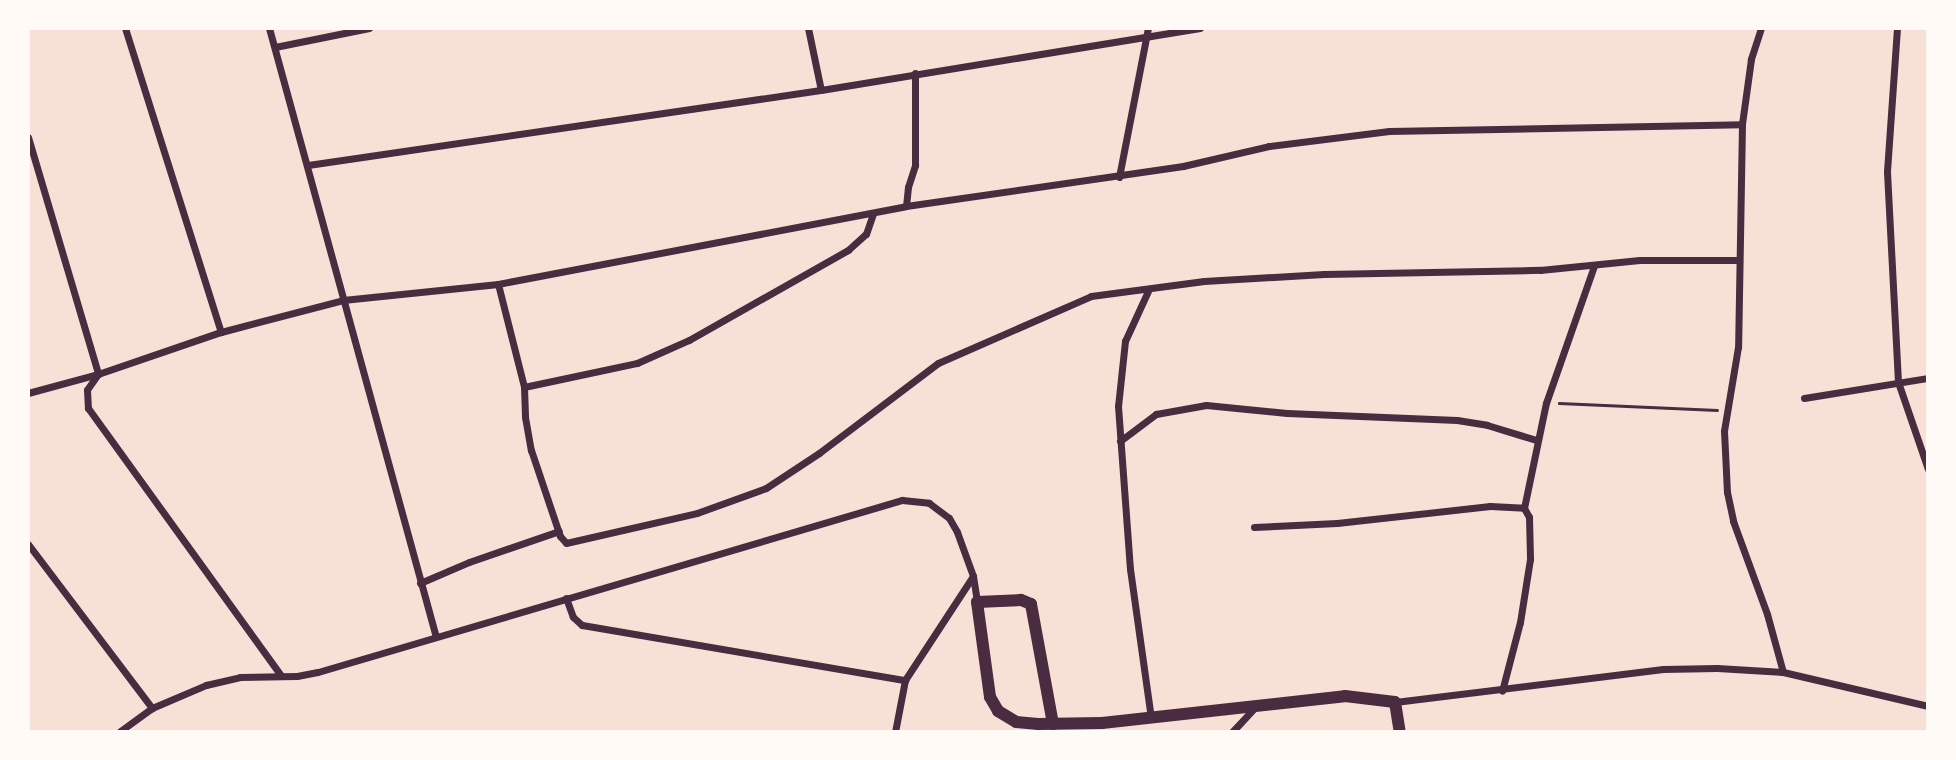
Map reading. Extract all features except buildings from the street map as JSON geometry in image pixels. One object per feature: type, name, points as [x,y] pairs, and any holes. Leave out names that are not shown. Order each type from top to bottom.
[{"type":"street","points":[[125,28],[221,332]]},
{"type":"street","points":[[269,28],[436,637]]},
{"type":"street","points":[[275,47],[369,28]]},
{"type":"street","points":[[808,28],[821,90]]},
{"type":"street","points":[[1119,177],[1149,28]]},
{"type":"street","points":[[308,165],[821,90],[1200,28]]},
{"type":"street","points":[[1761,28],[1751,59],[1742,124],[1737,360],[1725,410],[1727,492],[1733,521],[1767,614],[1783,672]]},
{"type":"street","points":[[1897,28],[1887,172],[1898,382],[1928,469]]},
{"type":"street","points":[[906,206],[915,164],[915,73]]},
{"type":"street","points":[[28,393],[98,374],[221,332],[343,300],[498,284],[906,206],[1119,177],[1269,146],[1389,131],[1742,124]]},
{"type":"street","points":[[28,137],[98,374]]},
{"type":"street","points":[[524,387],[637,363],[689,340],[848,250],[866,234],[873,214]]},
{"type":"street","points":[[498,284],[524,387],[525,418],[531,450],[564,542],[697,513],[766,488],[819,453],[949,357],[1091,296],[1148,291],[1204,281],[1324,274],[1594,266],[1640,260],[1739,260]]},
{"type":"street","points":[[1502,691],[1518,630],[1530,558],[1529,517],[1524,508],[1536,440],[1546,403],[1594,266]]},
{"type":"street","points":[[1148,291],[1125,341],[1118,406],[1130,569],[1151,719]]},
{"type":"street","points":[[98,374],[87,390],[88,408],[281,676]]},
{"type":"street","points":[[1804,398],[1928,378]]},
{"type":"street","points":[[1120,441],[1156,414],[1206,405],[1287,414],[1457,420],[1487,425],[1536,440]]},
{"type":"street","points":[[119,732],[152,708],[221,681],[257,675],[281,676],[318,672],[902,500],[929,503],[949,518],[957,532],[973,576],[990,697],[998,711],[1008,718],[1026,723],[1151,719],[1345,696],[1395,702],[1502,691],[1663,668],[1783,672],[1928,706]]},
{"type":"street","points":[[1254,527],[1336,523],[1512,505],[1524,508]]},
{"type":"street","points":[[420,583],[469,562],[559,531]]},
{"type":"street","points":[[28,544],[152,708]]},
{"type":"street","points":[[895,732],[905,680],[973,576]]},
{"type":"street","points":[[566,598],[573,617],[582,625],[905,680]]},
{"type":"street","points":[[977,602],[1021,600],[1031,604],[1053,724]]},
{"type":"street","points":[[1395,702],[1400,732]]},
{"type":"street","points":[[1232,732],[1256,707]]},
{"type":"path","points":[[1546,403],[1725,410]]}]
